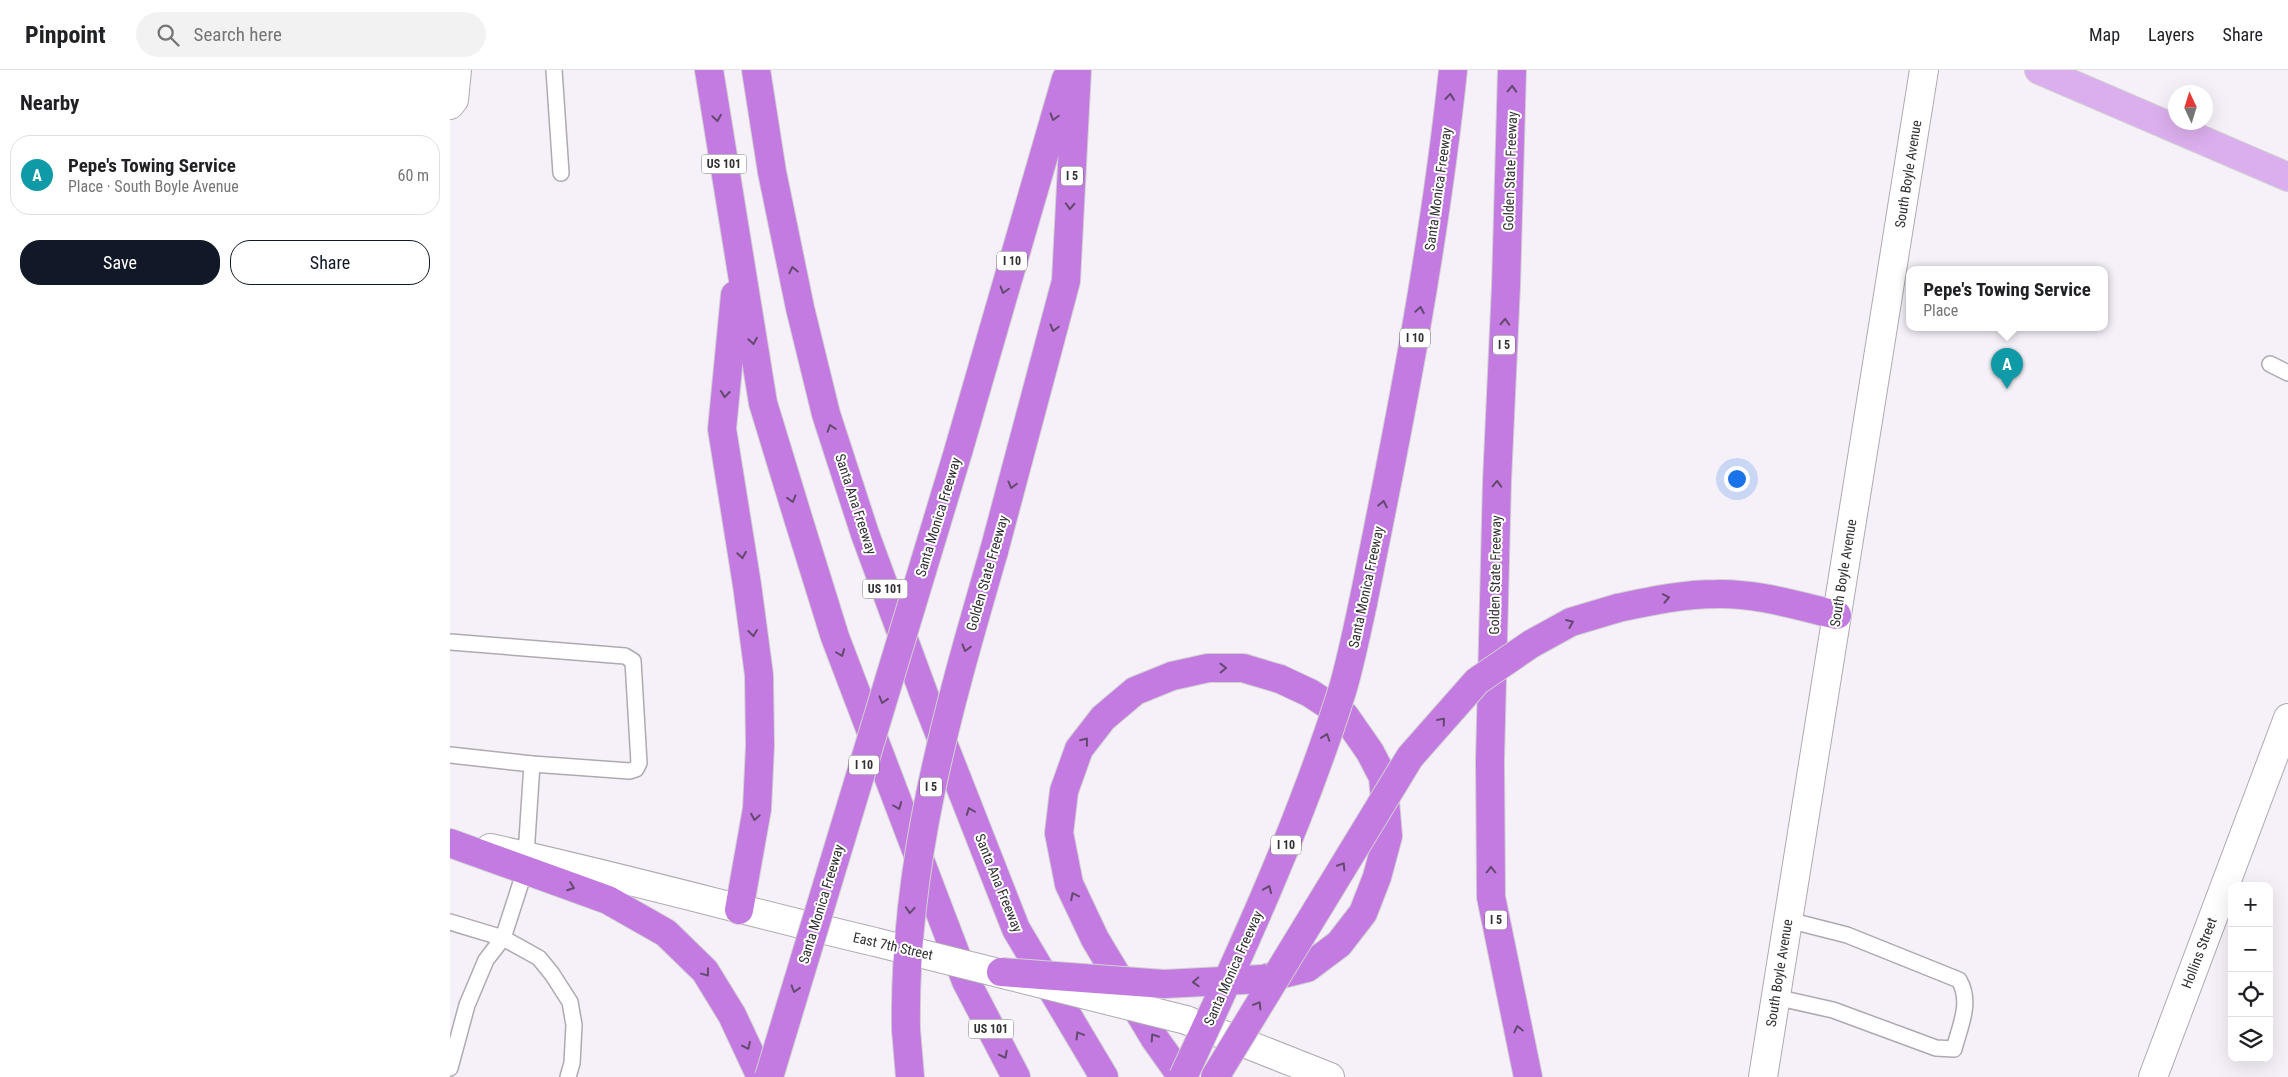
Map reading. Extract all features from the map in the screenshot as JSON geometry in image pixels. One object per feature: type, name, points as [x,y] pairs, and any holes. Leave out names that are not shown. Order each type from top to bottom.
[{"type":"highway","name":"US 101","points":[[709,70],[763,403],[835,636],[966,981],[1016,1077]]},
{"type":"highway","name":"Santa Ana Freeway","points":[[756,70],[772,172],[800,308],[826,414],[865,534],[925,697],[1016,929],[1104,1077]]},
{"type":"highway","name":"Santa Monica Freeway","points":[[769,1077],[958,452],[1068,70]]},
{"type":"highway","name":"Golden State Freeway","points":[[910,1077],[906,1030],[905,978],[912,895],[929,794],[957,678],[994,551],[1066,281],[1077,70]]},
{"type":"highway","name":"Santa Monica Freeway","points":[[1183,1077],[1242,950],[1296,820],[1343,687],[1364,603],[1421,306],[1444,159],[1453,70]]},
{"type":"highway","name":"Golden State Freeway","points":[[1512,70],[1506,286],[1497,481],[1490,760],[1491,897],[1528,1077]]},
{"type":"highway","points":[[739,258],[722,429],[747,585],[759,675],[760,746],[757,810],[739,910]]},
{"type":"highway","points":[[1215,1077],[1410,757],[1477,681],[1531,644],[1570,622],[1618,608],[1674,597],[1718,594],[1764,598],[1837,615]]},
{"type":"highway","points":[[1001,972],[1164,984],[1262,979],[1307,968],[1339,944],[1363,913],[1377,876],[1388,836],[1383,777],[1370,752],[1345,716],[1310,693],[1280,679],[1243,668],[1208,668],[1172,676],[1135,691],[1104,718],[1079,749],[1064,791],[1059,833],[1069,884],[1095,939],[1155,1039],[1183,1077]]},
{"type":"highway","points":[[450,841],[526,863],[608,900],[666,933],[705,971],[732,1015],[761,1077]]},
{"type":"main road","points":[[450,105],[454,100],[457,70]]},
{"type":"main road","name":"South Boyle Avenue","points":[[1763,1073],[1924,70]]},
{"type":"main road","points":[[2040,70],[2288,177]]},
{"type":"main road","name":"Hollins Street","points":[[2153,1077],[2288,718]]},
{"type":"main road","name":"East 7th Street","points":[[526,863],[611,875],[739,910],[1001,972],[1186,1020],[1330,1077]]},
{"type":"lane","points":[[554,70],[561,173]]},
{"type":"lane","points":[[2270,364],[2288,373]]},
{"type":"lane","points":[[450,642],[625,656],[633,661],[639,763],[636,769],[630,771],[532,764],[450,755]]},
{"type":"lane","points":[[450,1068],[467,1005],[486,960],[504,938],[526,863],[532,764]]},
{"type":"lane","points":[[1775,997],[1832,1010],[1946,1050],[1954,1049],[1966,1002],[1966,991],[1959,980],[1847,935],[1788,920]]},
{"type":"lane","points":[[450,922],[504,938],[539,958],[570,1002],[574,1025],[572,1063],[568,1077]]},
{"type":"place","name":"Pepe's Towing Service","points":[[2007,389]]}]
